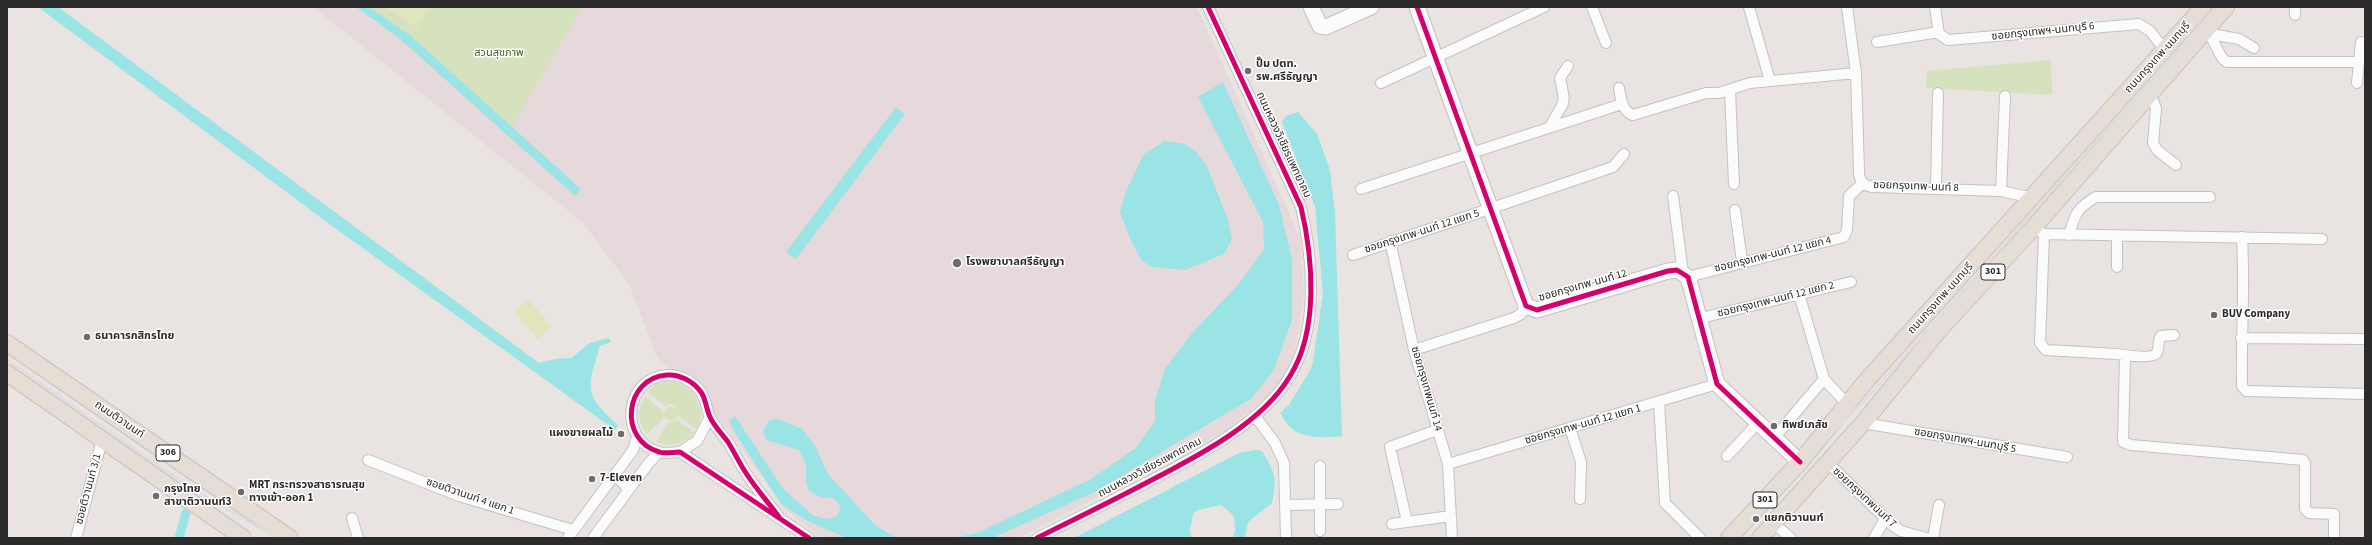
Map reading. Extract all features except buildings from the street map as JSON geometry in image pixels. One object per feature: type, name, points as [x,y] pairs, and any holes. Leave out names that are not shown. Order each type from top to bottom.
[{"type":"main road","name":"ถนนกรุงเทพ-นนทบุรี","points":[[1729,538],[1800,462],[1872,375],[2033,198],[2203,7]]},
{"type":"main road","name":"ถนนกรุงเทพ-นนทบุรี","points":[[1760,538],[1863,423],[1916,359],[2039,231],[2150,93],[2209,31],[2226,7]]},
{"type":"main road","name":"ถนนติวานนท์","points":[[7,343],[290,538]]},
{"type":"main road","points":[[1898,346],[1904,355],[1916,359]]},
{"type":"main road","points":[[31,390],[45,369]]},
{"type":"main road","name":"306","points":[[7,373],[243,538]]},
{"type":"main road","points":[[1872,375],[1885,380],[1890,390]]},
{"type":"street","name":"ถนนหลวงวิเชียรแพทยาคม","points":[[1037,538],[1201,454],[1255,416],[1276,398],[1291,375],[1301,351],[1310,298],[1309,241],[1301,207],[1288,176],[1208,7]]},
{"type":"street","points":[[1311,7],[1320,26],[1326,27],[1371,7]]},
{"type":"street","name":"ซอยกรุงเทพ-นนท์ 12","points":[[1417,7],[1526,306],[1536,310],[1668,271],[1677,270],[1686,275]]},
{"type":"street","points":[[1381,83],[1544,7]]},
{"type":"street","points":[[1592,7],[1606,43]]},
{"type":"street","points":[[1748,7],[1770,81]]},
{"type":"street","name":"ซอยกรุงเทพ-นนท์ 8","points":[[1847,7],[1856,73],[1859,175],[1863,183],[1872,187],[2001,191],[2033,198]]},
{"type":"street","points":[[1877,42],[1939,32],[1935,7]]},
{"type":"street","name":"ซอยกรุงเทพฯ-นนทบุรี 6","points":[[1939,32],[1943,38],[1954,41],[2139,24],[2150,31],[2165,50]]},
{"type":"street","points":[[2209,31],[2239,38],[2254,48]]},
{"type":"street","points":[[2209,31],[2222,58],[2227,62],[2359,62]]},
{"type":"street","points":[[2357,83],[2361,42]]},
{"type":"street","points":[[1551,125],[1564,102],[1565,93],[1560,78],[1568,66]]},
{"type":"street","points":[[1619,88],[1622,104],[1627,113],[1633,115],[1706,93],[1730,90],[1750,83],[1856,73]]},
{"type":"street","points":[[1730,90],[1734,184]]},
{"type":"street","points":[[1936,188],[1938,93]]},
{"type":"street","points":[[2150,93],[2156,108],[2153,143],[2157,150],[2176,165]]},
{"type":"street","points":[[2001,191],[2005,96]]},
{"type":"street","points":[[1361,189],[1551,125],[1622,104]]},
{"type":"street","name":"ซอยกรุงเทพ-นนท์ 12 แยก 5","points":[[1353,255],[1390,241],[1491,210],[1613,167],[1624,154]]},
{"type":"street","name":"ซอยกรุงเทพ-นนท์ 12 แยก 4","points":[[1686,275],[1844,237],[1847,230],[1849,196],[1863,183]]},
{"type":"street","points":[[1673,196],[1686,275],[1701,318],[1717,384],[1800,462]]},
{"type":"street","points":[[2069,235],[2074,216],[2081,205],[2096,197],[2210,197]]},
{"type":"street","points":[[1735,210],[1742,262]]},
{"type":"street","points":[[2174,335],[2161,336],[2157,351],[2153,355],[2126,356],[2116,354],[2046,350],[2041,347],[2039,231],[2069,235],[2242,237],[2322,240]]},
{"type":"street","points":[[2117,236],[2117,268]]},
{"type":"street","points":[[2242,237],[2242,386],[2246,391],[2365,394]]},
{"type":"street","name":"ซอยกรุงเทพนนท์ 14","points":[[1390,241],[1414,350],[1448,464],[1452,538]]},
{"type":"street","name":"ซอยกรุงเทพ-นนท์ 12 แยก 2","points":[[1701,318],[1851,282]]},
{"type":"street","points":[[1799,294],[1824,379],[1847,404]]},
{"type":"street","points":[[1414,350],[1514,318],[1521,314],[1526,306]]},
{"type":"street","points":[[2241,338],[2365,339]]},
{"type":"street","points":[[2126,356],[2123,442],[2131,445],[2303,460],[2305,462],[2305,509],[2309,513],[2334,514],[2334,538]]},
{"type":"street","points":[[710,417],[697,442],[680,452],[660,452],[647,446],[637,437],[631,425],[630,411],[634,398],[642,386],[654,378],[667,375],[680,377],[691,382],[701,392],[710,417],[747,475],[779,517]]},
{"type":"street","points":[[1774,438],[1824,379]]},
{"type":"street","name":"ซอยกรุงเทพ-นนท์ 12 แยก 1","points":[[1448,464],[1717,384]]},
{"type":"street","points":[[1659,402],[1665,504],[1700,538]]},
{"type":"street","points":[[1255,416],[1275,443],[1284,463],[1286,538]]},
{"type":"street","points":[[1727,456],[1758,423]]},
{"type":"street","name":"ซอยกรุงเทพฯ-นนทบุรี 5","points":[[1863,423],[2067,457]]},
{"type":"street","points":[[1570,428],[1581,462],[1580,499]]},
{"type":"street","points":[[1407,522],[1390,447],[1437,430]]},
{"type":"street","points":[[570,534],[633,450],[637,437]]},
{"type":"street","name":"ซอยติวานนท์ 3/1","points":[[76,538],[102,440]]},
{"type":"street","points":[[593,538],[629,489],[660,452]]},
{"type":"street","points":[[680,452],[809,538]]},
{"type":"street","name":"ซอยติวานนท์ 4 แยก 1","points":[[368,460],[459,496],[570,534]]},
{"type":"street","name":"ซอยกรุงเทพนนท์ 7","points":[[1827,462],[1901,534],[1926,538]]},
{"type":"street","points":[[1320,466],[1320,531]]},
{"type":"street","points":[[614,475],[629,489]]},
{"type":"street","points":[[1286,505],[1338,504]]},
{"type":"street","points":[[1933,538],[1939,505]]},
{"type":"street","points":[[1392,524],[1451,516]]},
{"type":"street","points":[[352,518],[358,538]]},
{"type":"street","points":[[1874,538],[1885,519]]},
{"type":"street","points":[[1773,523],[1791,538]]},
{"type":"shaded area","name":"โรงพยาบาลศรีธัญญา","points":[[313,7],[1197,7],[1301,240],[1304,296],[1294,357],[1278,388],[1225,431],[1019,538],[820,538],[784,508],[727,428],[657,357],[630,286],[582,222]]},
{"type":"green space","name":"สวนสุขภาพ","points":[[369,7],[385,7],[417,28],[430,7],[582,7],[512,127],[411,36]]},
{"type":"green space","points":[[385,7],[430,7],[417,28]]},
{"type":"green space","points":[[2051,60],[2052,95],[1926,88],[1927,71]]},
{"type":"green space","points":[[528,299],[552,326],[538,339],[514,312]]},
{"type":"green space","points":[[672,381],[686,388],[696,399],[701,413],[697,429],[679,417],[675,406],[669,404],[665,406],[648,392],[656,384]]},
{"type":"green space","points":[[645,396],[663,411],[663,419],[647,434],[641,425],[639,416],[642,401]]},
{"type":"green space","points":[[671,407],[676,409],[678,414],[676,419],[671,421],[666,419],[664,414],[666,409]]},
{"type":"green space","points":[[677,420],[695,433],[686,440],[677,444],[667,445],[656,442],[668,423]]},
{"type":"water","points":[[38,7],[58,7],[539,363],[555,359],[571,358],[590,343],[609,338],[611,342],[600,346],[592,372],[591,390],[593,398],[618,425],[615,430],[328,223]]},
{"type":"water","points":[[356,7],[369,7],[411,36],[581,189],[575,196],[399,38]]},
{"type":"water","points":[[1223,82],[1279,205],[1292,259],[1292,320],[1274,370],[1252,398],[1095,492],[992,538],[953,538],[977,533],[1091,479],[1136,448],[1155,421],[1155,401],[1165,369],[1193,332],[1238,285],[1264,249],[1263,222],[1198,97]]},
{"type":"water","points":[[896,107],[905,114],[796,259],[786,252]]},
{"type":"water","points":[[1298,112],[1317,134],[1330,170],[1335,213],[1342,436],[1314,437],[1300,433],[1286,423],[1280,413],[1289,405],[1312,367],[1323,294],[1315,207],[1282,122],[1286,116]]},
{"type":"water","points":[[1165,141],[1185,144],[1196,152],[1207,166],[1228,220],[1232,239],[1224,254],[1185,270],[1153,267],[1142,261],[1130,239],[1120,212],[1126,191],[1144,154]]},
{"type":"water","points":[[735,416],[784,490],[814,516],[828,519],[837,516],[841,506],[833,498],[820,497],[808,490],[806,482],[806,465],[799,450],[766,440],[763,431],[769,420],[777,419],[801,428],[814,444],[828,474],[876,526],[897,538],[844,537],[808,521],[781,504],[732,428],[729,420]]},
{"type":"water","points":[[1256,450],[1262,451],[1270,465],[1273,471],[1275,487],[1272,503],[1248,522],[1245,538],[1233,538],[1235,530],[1234,516],[1221,505],[1198,510],[1193,514],[1190,531],[1192,538],[1074,538],[1239,453]]},
{"type":"waterway","points":[[179,538],[186,513]]},
{"type":"railway","points":[[1736,538],[1803,462],[1868,397],[2216,7]]},
{"type":"railway","points":[[1759,538],[1817,473],[1875,402],[2225,7]]},
{"type":"railway","points":[[7,360],[185,484],[276,538]]},
{"type":"railway","points":[[174,483],[248,538]]},
{"type":"cycle path","points":[[1037,538],[1165,473],[1205,451],[1245,424],[1278,393],[1290,376],[1299,358],[1306,337],[1311,293],[1308,248],[1301,207],[1208,7]]},
{"type":"cycle path","points":[[1417,7],[1526,306],[1537,310],[1668,271],[1677,270],[1688,277],[1717,384],[1800,462]]},
{"type":"cycle path","points":[[779,517],[742,468],[728,442],[714,424],[703,395],[698,388],[686,379],[672,375],[653,379],[642,387],[635,398],[632,410],[632,423],[637,435],[646,445],[661,453],[680,452],[809,538]]},
{"type":"place","name":"ปั๊ม ปตท. รพ.ศรีธัญญา","points":[[1248,71]]},
{"type":"place","name":"โรงพยาบาลศรีธัญญา","points":[[957,263]]},
{"type":"place","name":"BUV Company","points":[[2214,315]]},
{"type":"place","name":"ธนาคารกสิกรไทย","points":[[87,337]]},
{"type":"place","name":"ทิพย์เภสัช","points":[[1774,426]]},
{"type":"place","name":"แผงขายผลไม้","points":[[621,434]]},
{"type":"place","name":"7-Eleven","points":[[592,479]]},
{"type":"place","name":"MRT กระทรวงสาธารณสุข ทางเข้า-ออก 1","points":[[241,492]]},
{"type":"place","name":"กรุงไทย สาขาติวานนท์3","points":[[156,496]]},
{"type":"place","name":"แยกติวานนท์","points":[[1756,519]]}]
